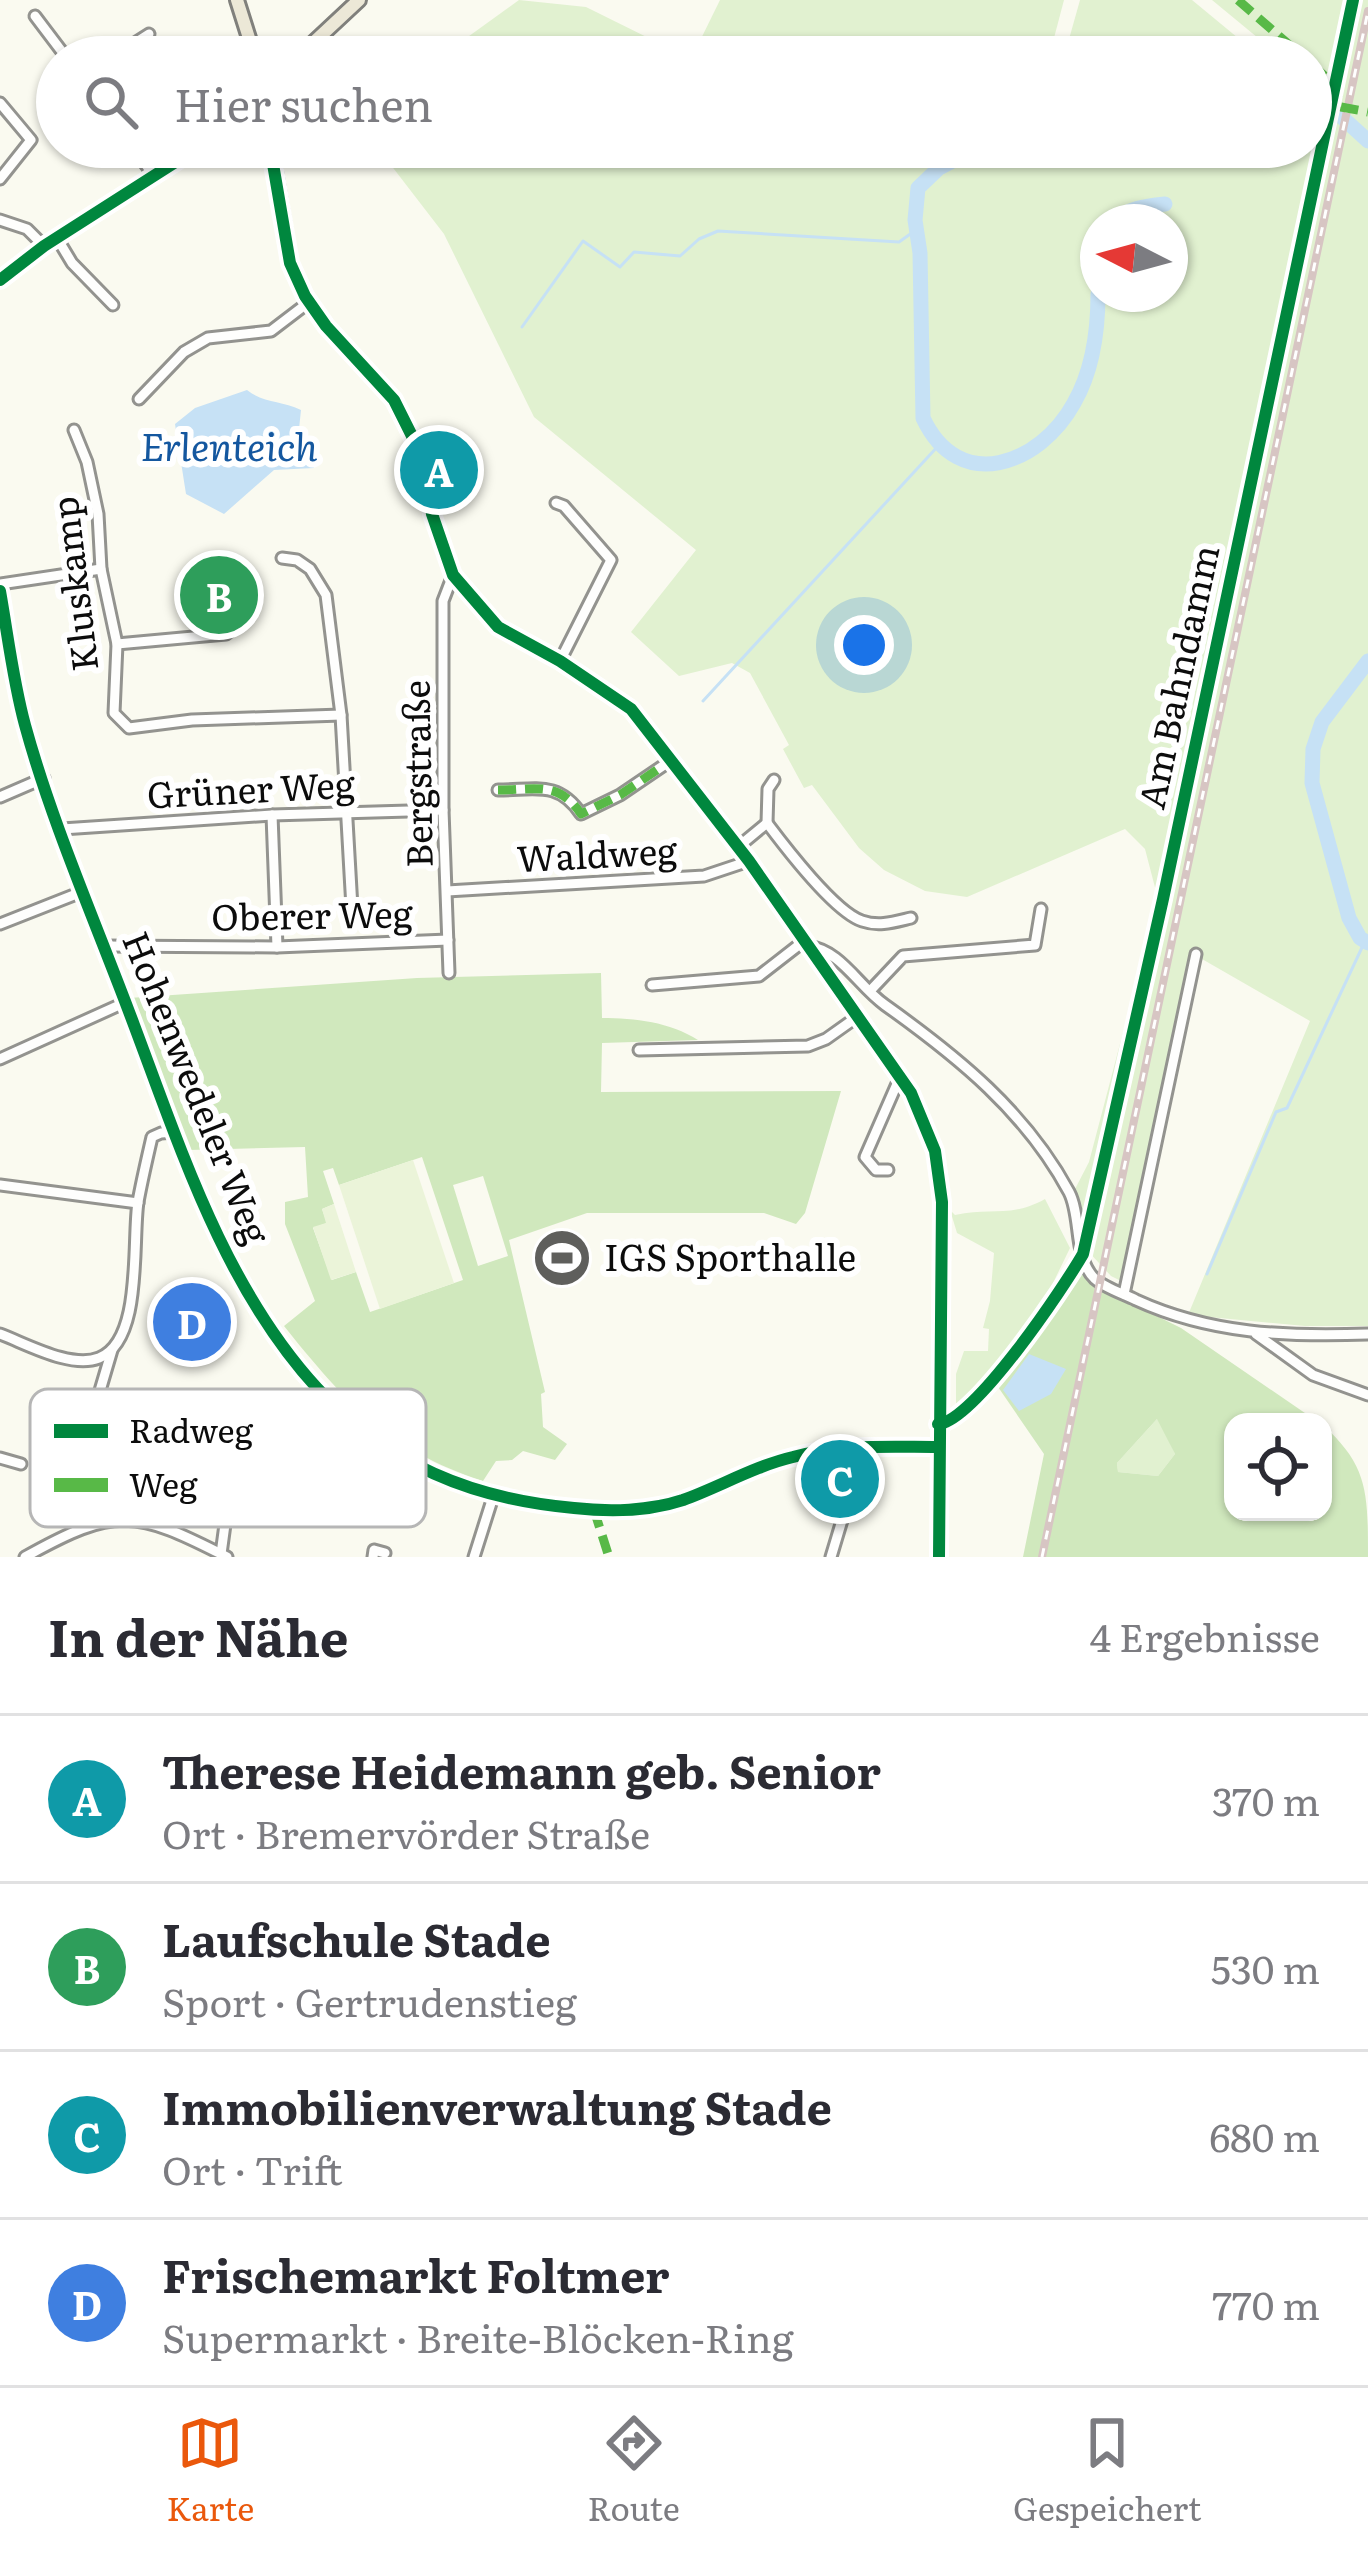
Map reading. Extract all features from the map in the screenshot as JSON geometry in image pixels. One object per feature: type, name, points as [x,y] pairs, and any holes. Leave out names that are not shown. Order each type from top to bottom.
[{"type":"main road","points":[[237,0],[248,36]]},
{"type":"main road","points":[[320,36],[359,0]]},
{"type":"main road","points":[[274,168],[290,263],[309,302],[394,400],[424,460],[432,514],[452,575],[498,627],[632,709],[738,847],[911,1093],[935,1151],[942,1202],[939,1557]]},
{"type":"street","points":[[35,16],[50,36]]},
{"type":"street","points":[[0,103],[32,140],[0,179]]},
{"type":"street","points":[[148,168],[154,176]]},
{"type":"street","points":[[0,280],[44,246],[166,168]]},
{"type":"street","points":[[0,220],[28,229],[44,246]]},
{"type":"street","points":[[57,238],[72,263],[113,305]]},
{"type":"street","points":[[139,399],[184,352],[208,338],[272,332],[309,302]]},
{"type":"street","name":"Kluskamp","points":[[74,430],[87,462],[98,514],[101,569],[117,644],[114,713],[129,728],[341,715]]},
{"type":"street","points":[[556,503],[564,506],[611,560],[560,661]]},
{"type":"street","points":[[282,558],[297,560],[310,569],[326,595],[341,715],[352,908]]},
{"type":"street","points":[[0,588],[101,569]]},
{"type":"street","name":"Bergstraße","points":[[449,973],[443,602],[452,575]]},
{"type":"street","name":"Hohenwedeler Weg","points":[[0,588],[17,694],[44,778],[175,1132],[215,1228],[268,1325],[318,1389]]},
{"type":"street","points":[[117,644],[226,634],[234,627]]},
{"type":"street","points":[[3,697],[17,694]]},
{"type":"street","points":[[498,790],[559,790],[581,814],[620,795],[670,761]]},
{"type":"street","points":[[0,796],[44,778]]},
{"type":"street","points":[[774,780],[768,789],[766,823],[812,877],[857,920],[880,925],[911,918]]},
{"type":"street","name":"Grüner Weg","points":[[62,829],[272,814],[443,810]]},
{"type":"street","points":[[272,814],[277,947]]},
{"type":"street","points":[[738,847],[766,823]]},
{"type":"street","name":"Waldweg","points":[[447,891],[704,876],[748,861]]},
{"type":"street","points":[[0,924],[84,891]]},
{"type":"street","points":[[870,991],[903,956],[1035,945],[1041,909]]},
{"type":"street","name":"Oberer Weg","points":[[104,946],[277,947],[448,940]]},
{"type":"street","points":[[652,985],[759,976],[805,944],[825,949],[870,991],[960,1060],[1014,1112],[1071,1196],[1093,1278],[1173,1317],[1221,1329],[1305,1336],[1368,1334]]},
{"type":"street","points":[[1124,1294],[1196,954]]},
{"type":"street","points":[[0,1059],[125,1002]]},
{"type":"street","points":[[639,1050],[808,1046],[826,1040],[857,1017]]},
{"type":"street","points":[[888,1170],[868,1165],[866,1156],[900,1077]]},
{"type":"street","points":[[0,1334],[82,1360],[98,1359],[112,1350],[122,1337],[130,1309],[138,1203],[152,1138],[175,1132]]},
{"type":"street","points":[[0,1186],[138,1203]]},
{"type":"street","points":[[943,1423],[1003,1368],[1083,1254]]},
{"type":"street","points":[[1252,1331],[1313,1375],[1368,1394]]},
{"type":"street","points":[[100,1389],[112,1350]]},
{"type":"street","points":[[831,1557],[864,1447]]},
{"type":"street","name":"Hohenwedeler Weg","points":[[426,1469],[493,1497],[619,1510],[677,1502],[790,1457],[864,1447],[938,1447]]},
{"type":"street","points":[[0,1458],[21,1464]]},
{"type":"street","points":[[474,1557],[493,1497]]},
{"type":"street","points":[[25,1557],[85,1527]]},
{"type":"street","points":[[163,1527],[224,1555]]},
{"type":"street","points":[[52,1542],[61,1557]]},
{"type":"street","points":[[373,1557],[374,1550],[386,1552]]},
{"type":"green space","points":[[519,0],[586,7],[645,36],[469,36]]},
{"type":"green space","points":[[720,0],[1064,0],[1055,36],[702,36]]},
{"type":"green space","points":[[1080,0],[1192,0],[1236,36],[1070,36]]},
{"type":"green space","points":[[1212,0],[1368,0],[1368,1326],[1305,1326],[1188,1315],[1310,1021],[1195,955],[1125,1283],[1111,1276],[1086,1249],[1074,1191],[1089,1162],[1158,899],[1145,849],[1125,829],[967,897],[925,891],[884,870],[859,848],[812,785],[804,788],[783,749],[789,745],[750,673],[732,663],[679,676],[631,632],[696,550],[534,417],[444,234],[393,168],[1332,168],[1332,36],[1256,36]]},
{"type":"green space","points":[[601,973],[602,1018],[652,1022],[698,1040],[602,1043],[601,1092],[841,1091],[805,1213],[796,1224],[764,1213],[587,1213],[509,1240],[545,1392],[541,1394],[543,1427],[567,1444],[555,1460],[523,1451],[512,1460],[496,1461],[483,1481],[426,1457],[426,1389],[338,1389],[284,1326],[315,1301],[285,1224],[285,1202],[308,1197],[305,1147],[189,1150],[129,998],[417,978]],"holes":[[[422,1157],[463,1280],[370,1312],[356,1272],[332,1280],[313,1228],[327,1223],[322,1209],[334,1204],[323,1171],[333,1168],[339,1185]],[[483,1176],[508,1256],[478,1266],[453,1185]]]},
{"type":"green space","points":[[413,1160],[454,1283],[380,1309],[339,1185]]},
{"type":"green space","points":[[1045,1199],[1070,1248],[1040,1310],[956,1412],[956,1374],[964,1351],[988,1351],[989,1329],[983,1328],[994,1253],[957,1233],[950,1210],[955,1215],[1011,1210]]},
{"type":"green space","points":[[334,1204],[356,1272],[331,1280],[313,1227],[326,1223],[322,1209]]},
{"type":"green space","points":[[1081,1266],[1088,1282],[1181,1328],[1305,1413],[1224,1413],[1224,1521],[1332,1521],[1332,1434],[1349,1454],[1362,1482],[1368,1557],[1023,1557],[1044,1454],[996,1384]],"holes":[[[1157,1419],[1175,1454],[1158,1476],[1118,1472],[1117,1463]]]},
{"type":"green space","points":[[1158,1418],[1175,1454],[1158,1476],[1118,1472],[1117,1463]]},
{"type":"water","name":"Erlenteich","points":[[247,390],[301,410],[299,429],[314,468],[274,470],[224,514],[186,494],[175,424],[195,408]]},
{"type":"water","points":[[1029,1354],[1066,1369],[1051,1394],[1019,1411],[1003,1390]]},
{"type":"waterway","points":[[1332,108],[1368,141]]},
{"type":"waterway","points":[[939,168],[918,188],[915,220],[920,253],[923,418],[938,442],[957,457],[978,463],[999,463],[1041,442],[1059,425],[1086,377],[1097,312]]},
{"type":"waterway","points":[[522,327],[583,241],[620,267],[634,252],[680,256],[699,239],[718,231],[899,242],[916,230]]},
{"type":"waterway","points":[[703,701],[939,445]]},
{"type":"waterway","points":[[1368,661],[1322,722],[1313,749],[1312,783],[1349,918],[1368,943]]},
{"type":"waterway","points":[[1207,1274],[1276,1112],[1287,1108],[1365,941]]},
{"type":"railway","points":[[1042,1557],[1368,11]]},
{"type":"marked path","points":[[1238,0],[1279,36]]},
{"type":"marked path","points":[[1332,82],[1341,107],[1368,112]]},
{"type":"marked path","points":[[498,790],[554,791],[581,814],[620,795],[670,761]]},
{"type":"marked path","points":[[594,1510],[609,1557]]},
{"type":"cycle path","name":"Am Bahndamm","points":[[1332,99],[1353,0]]},
{"type":"cycle path","points":[[0,280],[166,168]]},
{"type":"cycle path","points":[[274,168],[290,263],[326,326],[394,400],[424,460],[432,514],[453,575],[498,627],[631,709],[749,861],[911,1093],[935,1151],[942,1202],[939,1557]]},
{"type":"cycle path","name":"Am Bahndamm","points":[[938,1424],[954,1418],[994,1378],[1083,1254],[1317,168]]},
{"type":"cycle path","points":[[0,591],[17,692],[36,762],[188,1168],[256,1307],[318,1389]]},
{"type":"cycle path","points":[[426,1470],[501,1496],[629,1510],[670,1504],[811,1453],[937,1447]]},
{"type":"place","name":"Therese Heidemann geb. Senior","points":[[439,470]]},
{"type":"place","name":"Laufschule Stade","points":[[219,595]]},
{"type":"place","name":"IGS Sporthalle","points":[[562,1258]]},
{"type":"place","name":"Frischemarkt Foltmer","points":[[192,1322]]},
{"type":"place","name":"Immobilienverwaltung Stade","points":[[840,1479]]}]
